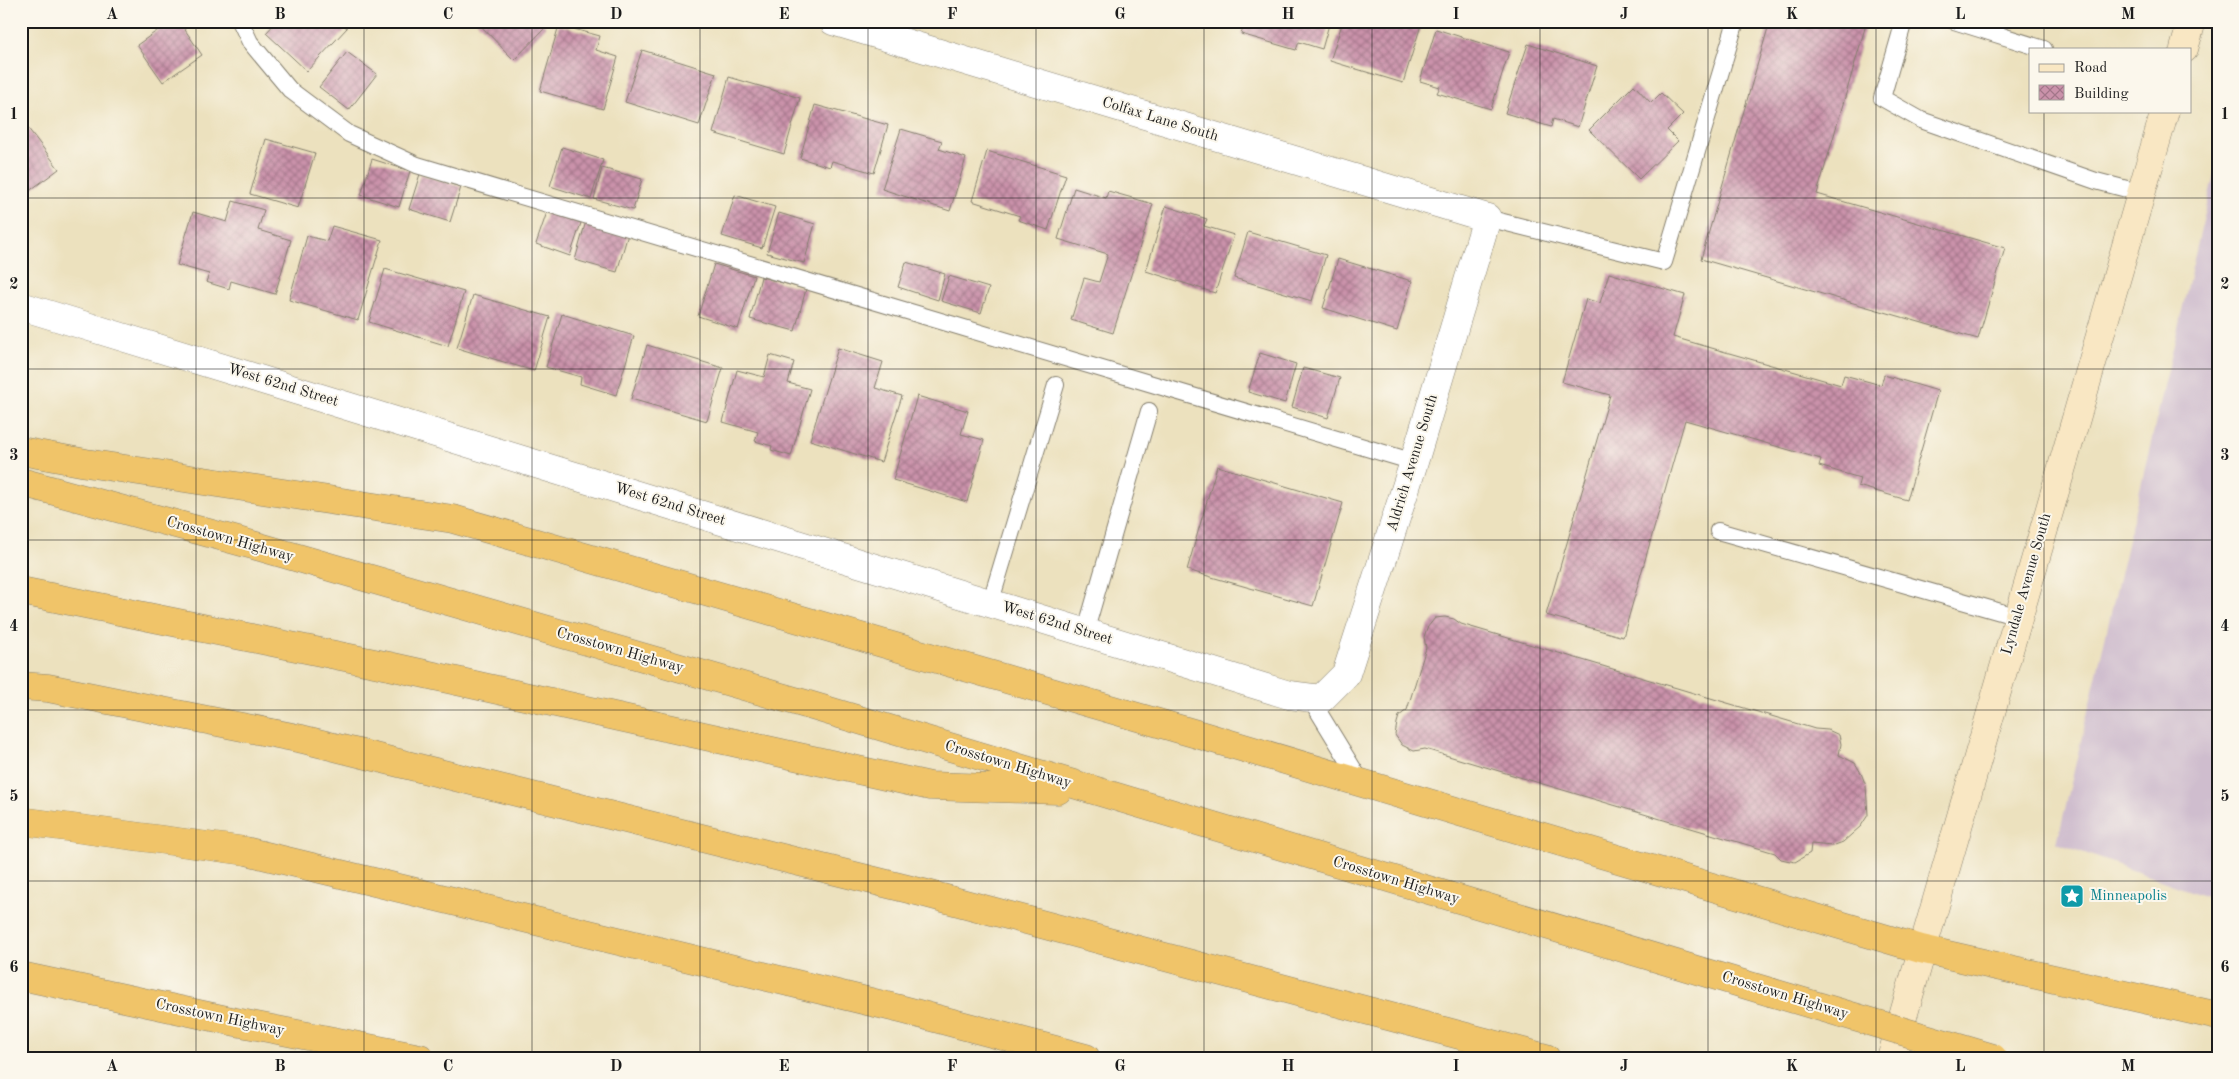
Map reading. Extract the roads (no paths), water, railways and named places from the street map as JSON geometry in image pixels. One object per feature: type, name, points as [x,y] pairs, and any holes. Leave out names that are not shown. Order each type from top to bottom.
[{"type":"highway","points":[[21,451],[86,463],[453,519],[1362,783],[1921,949],[2218,1016]]},
{"type":"highway","name":"Crosstown Highway","points":[[21,482],[269,550],[800,702],[1095,792],[1993,1058]]},
{"type":"highway","points":[[21,591],[389,666],[930,786],[1095,792]]},
{"type":"highway","points":[[21,686],[48,688],[302,739],[924,893],[1546,1058]]},
{"type":"highway","points":[[21,822],[246,851],[904,1010],[1086,1058]]},
{"type":"highway","name":"Crosstown Highway","points":[[21,976],[236,1022],[420,1058]]},
{"type":"main road","points":[[2184,48],[2192,21]]},
{"type":"main road","name":"Lyndale Avenue South","points":[[1891,1058],[2165,112]]},
{"type":"street","name":"Colfax Lane South","points":[[833,21],[1487,218]]},
{"type":"street","name":"Aldrich Avenue South","points":[[1315,698],[1346,674],[1414,462],[1487,218]]},
{"type":"street","name":"West 62nd Street","points":[[21,306],[1289,695],[1315,698]]},
{"type":"lane","points":[[240,21],[250,42],[290,90],[349,134],[417,165],[1414,462]]},
{"type":"lane","points":[[1487,218],[1664,262],[1736,21]]},
{"type":"lane","points":[[1904,21],[1882,98],[1921,120],[2096,181],[2142,193]]},
{"type":"lane","points":[[1954,21],[2041,48]]},
{"type":"lane","points":[[990,604],[1056,384]]},
{"type":"lane","points":[[1085,633],[1149,410]]},
{"type":"lane","points":[[1718,530],[2018,617]]},
{"type":"lane","points":[[1315,698],[1362,783]]},
{"type":"place","name":"Minneapolis","points":[[2072,896]]}]
